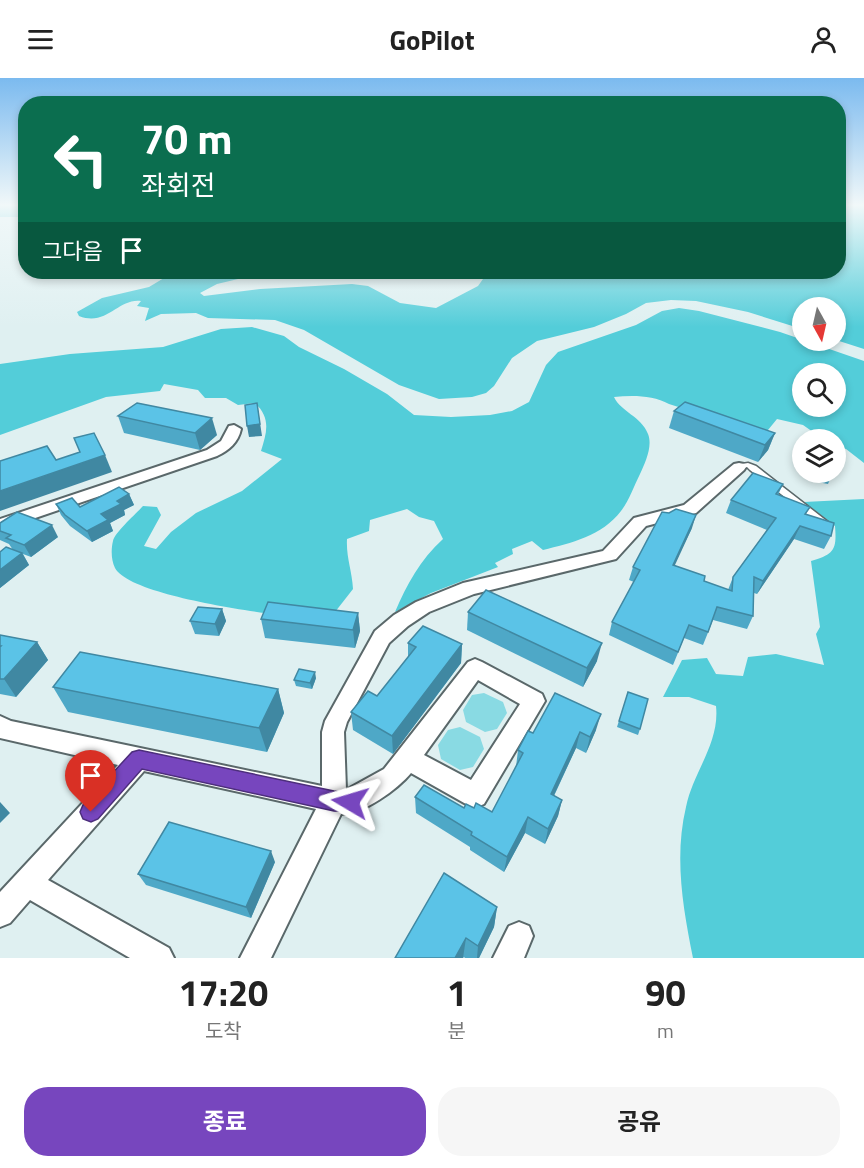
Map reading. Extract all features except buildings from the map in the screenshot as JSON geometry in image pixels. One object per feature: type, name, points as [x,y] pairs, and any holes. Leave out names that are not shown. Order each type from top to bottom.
[{"type":"street","points":[[0,525],[201,458],[229,442],[233,438],[234,429]]},
{"type":"street","points":[[255,958],[334,801],[333,732],[336,721],[382,637],[411,612],[462,591],[613,554],[633,526],[640,522],[690,509],[739,467]]},
{"type":"street","points":[[0,726],[7,730],[139,759],[334,801],[350,802],[393,777],[407,758],[475,668],[534,701],[475,796],[407,758]]},
{"type":"street","points":[[0,913],[139,759]]},
{"type":"street","points":[[27,883],[159,958]]},
{"type":"lane","points":[[739,467],[748,465],[753,468],[828,526]]},
{"type":"shaded area","points":[[846,245],[864,245],[864,349],[846,343],[846,297],[792,297],[792,326],[748,312],[696,301],[671,300],[646,303],[594,327],[537,341],[512,358],[494,386],[486,393],[472,397],[439,399],[399,385],[304,330],[275,320],[208,318],[196,313],[161,314],[145,321],[149,308],[137,306],[141,301],[133,301],[97,318],[79,316],[77,312],[102,298],[149,287],[162,279],[238,279],[217,284],[200,293],[204,296],[260,289],[352,284],[368,286],[400,303],[436,308],[478,286],[483,279],[846,279]]},
{"type":"shaded area","points":[[679,308],[699,311],[792,336],[792,351],[835,351],[864,361],[864,463],[846,449],[846,429],[809,429],[803,425],[777,419],[768,430],[760,433],[649,397],[614,397],[621,407],[645,428],[650,444],[644,465],[626,503],[605,527],[585,537],[543,550],[532,541],[512,549],[513,554],[495,563],[498,567],[431,593],[395,612],[415,573],[427,555],[443,539],[434,521],[419,517],[407,509],[370,520],[369,531],[347,539],[353,589],[328,621],[248,611],[180,597],[150,589],[127,579],[115,568],[112,558],[113,541],[143,506],[157,507],[161,515],[144,546],[156,549],[171,532],[196,513],[242,491],[282,459],[261,451],[265,438],[266,420],[255,403],[238,405],[226,398],[205,398],[198,390],[164,384],[160,391],[106,397],[0,435],[0,364],[70,354],[163,347],[221,329],[252,327],[284,336],[299,347],[387,394],[414,415],[451,417],[490,415],[512,411],[529,402],[546,365],[558,352],[636,325],[662,311]]},
{"type":"shaded area","points":[[864,499],[864,958],[693,958],[681,882],[682,826],[689,794],[714,732],[716,706],[689,697],[663,697],[682,660],[707,658],[716,674],[743,676],[748,657],[776,654],[824,665],[816,634],[820,627],[811,561],[825,556],[832,550],[835,541],[835,526],[804,502]]},
{"type":"shaded area","points":[[484,693],[503,702],[507,713],[497,729],[485,732],[466,722],[463,710],[472,695]]},
{"type":"shaded area","points":[[460,727],[480,737],[484,749],[473,767],[460,770],[441,759],[438,745],[448,730]]},
{"type":"route","points":[[91,812],[139,759],[334,801],[350,802]]}]
